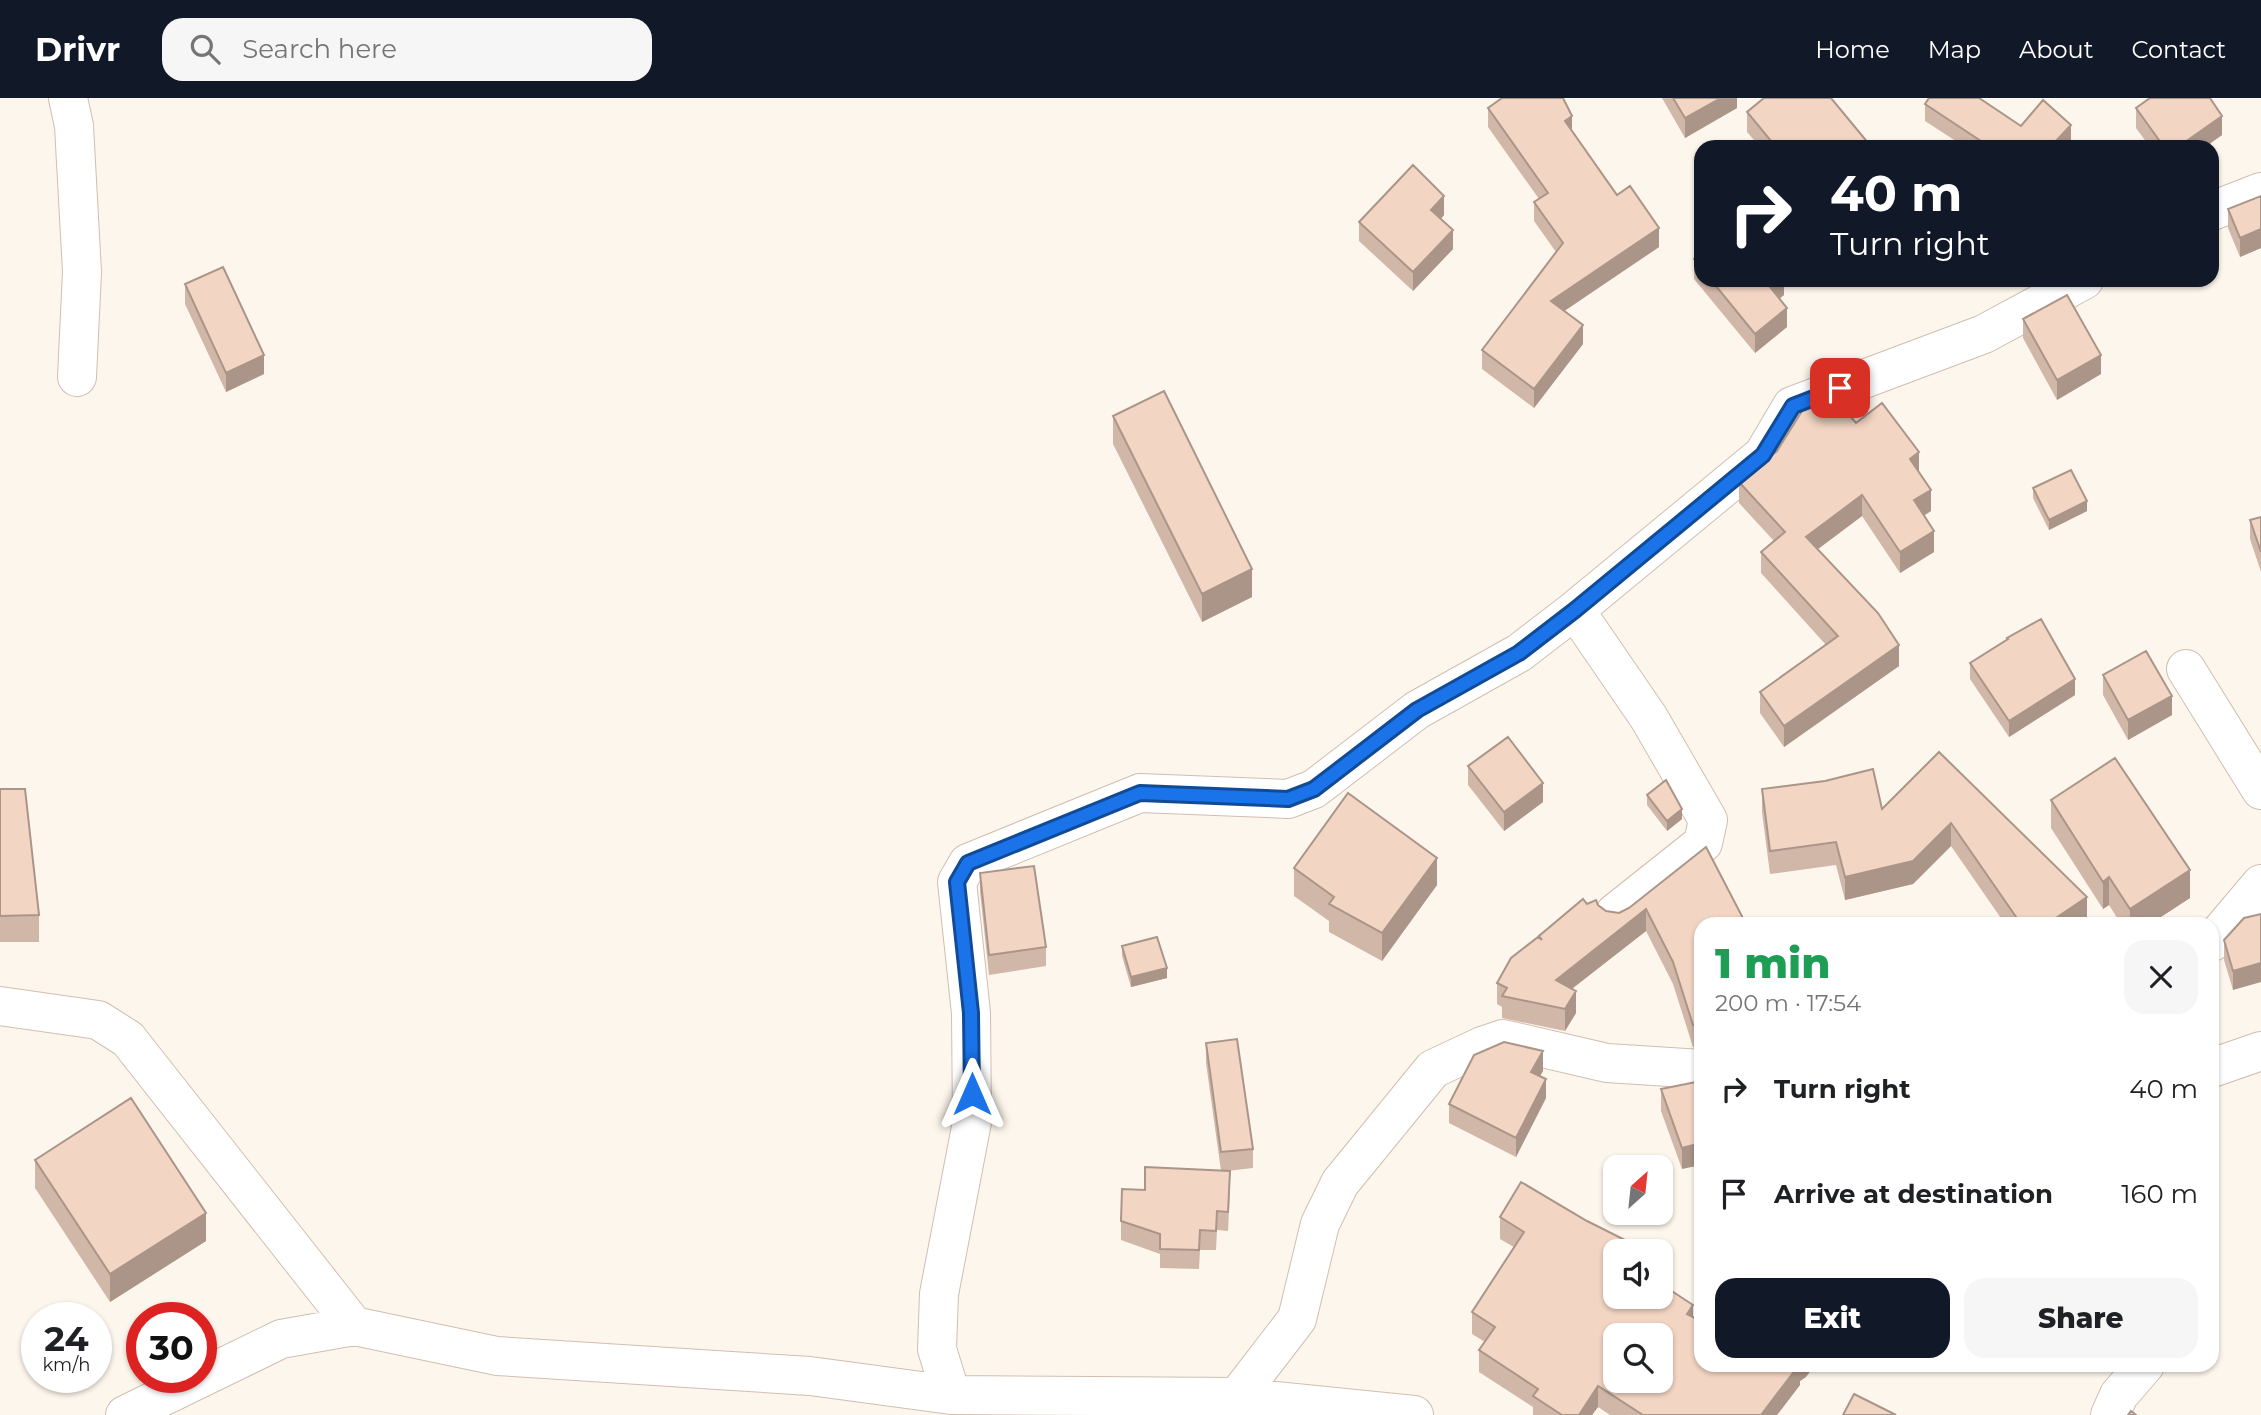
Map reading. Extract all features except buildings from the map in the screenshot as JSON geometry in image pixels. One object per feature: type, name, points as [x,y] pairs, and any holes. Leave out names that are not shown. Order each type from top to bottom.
[{"type":"street","points":[[68,98],[74,126],[82,272],[77,377]]},
{"type":"street","points":[[2219,208],[2261,192]]},
{"type":"street","points":[[951,1395],[937,1349],[939,1294],[972,1122],[971,1013],[957,882],[968,863],[1140,793],[1288,799],[1314,789],[1417,710],[1519,653],[1575,610],[1763,455],[1793,406],[1984,334],[2071,287]]},
{"type":"street","points":[[1575,610],[1649,718],[1708,820],[1703,843],[1615,913]]},
{"type":"street","points":[[2186,669],[2261,790]]},
{"type":"street","points":[[2219,934],[2261,884]]},
{"type":"street","points":[[0,1006],[99,1020],[128,1039],[354,1326]]},
{"type":"street","points":[[1237,1397],[1297,1319],[1320,1224],[1340,1183],[1433,1069],[1503,1039],[1607,1063],[1694,1069]]},
{"type":"street","points":[[2219,1066],[2261,1051]]},
{"type":"street","points":[[125,1415],[281,1339],[354,1326],[497,1356],[810,1376],[951,1395],[1237,1397],[1414,1415]]},
{"type":"street","points":[[2110,1415],[2119,1395],[2139,1372]]},
{"type":"route","points":[[972,1094],[971,1013],[957,882],[968,863],[1140,793],[1288,799],[1314,789],[1417,710],[1519,653],[1763,455],[1793,406],[1840,388]]}]
